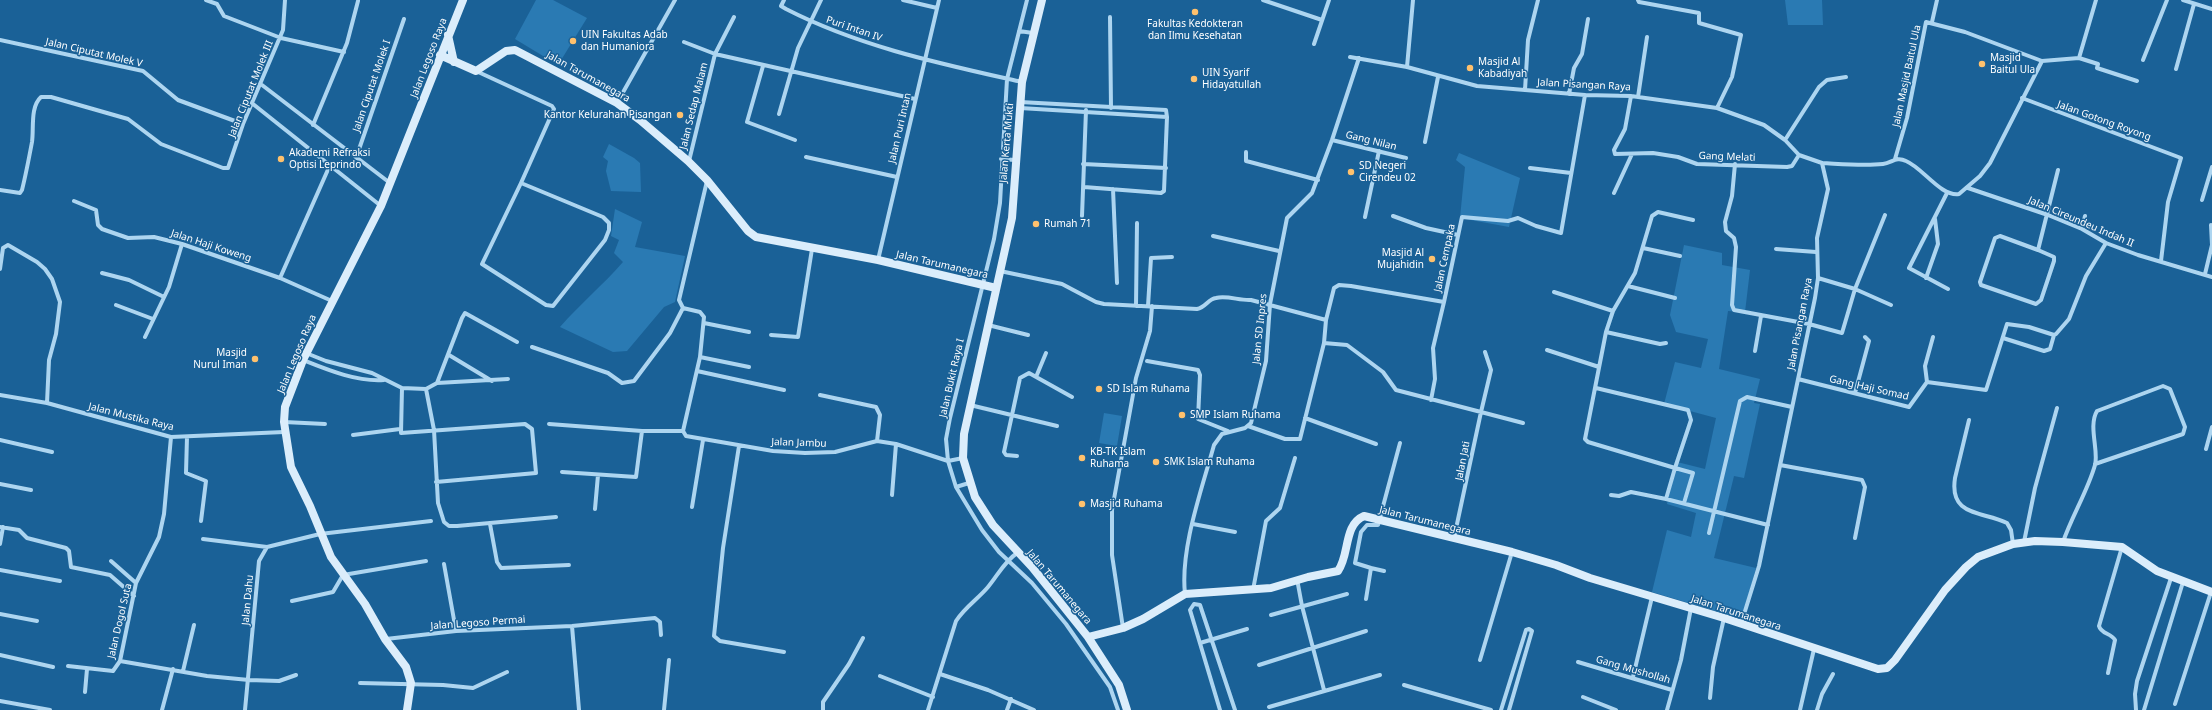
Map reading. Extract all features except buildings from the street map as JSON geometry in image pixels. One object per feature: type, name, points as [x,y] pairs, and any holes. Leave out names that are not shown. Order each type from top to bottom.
[{"type":"street","points":[[206,0],[218,4],[224,16],[281,38],[344,52]]},
{"type":"street","points":[[281,38],[284,30],[285,0]]},
{"type":"street","name":"Jalan Legoso Raya","points":[[407,710],[411,683],[406,667],[385,639],[365,604],[331,557],[320,534],[310,506],[291,467],[284,432],[285,406],[332,301],[381,206],[463,0]]},
{"type":"street","points":[[617,103],[675,0]]},
{"type":"street","name":"Puri Intan IV","points":[[784,0],[781,6],[832,32],[924,60],[1022,82]]},
{"type":"street","points":[[779,114],[798,48],[821,0]]},
{"type":"street","points":[[903,0],[937,8]]},
{"type":"street","name":"Jalan Puri Intan","points":[[878,260],[939,0]]},
{"type":"street","name":"Jalan Bukit Raya I","points":[[1026,0],[1007,79],[1001,159],[1000,203],[994,238],[989,287],[950,418],[946,439],[949,461],[956,487],[982,530],[1012,557],[1066,624],[1110,687],[1118,710]]},
{"type":"street","name":"Jalan Kerta Mukti","points":[[989,287],[1000,271],[1012,218],[1015,160],[1022,82],[1042,0]]},
{"type":"street","points":[[1263,0],[1322,20]]},
{"type":"street","points":[[1314,44],[1329,0]]},
{"type":"street","points":[[1407,68],[1412,0]]},
{"type":"street","name":"Jalan Pisangan Raya","points":[[1538,0],[1528,40],[1525,90],[1585,95],[1631,96],[1717,108],[1755,121],[1785,140],[1799,154],[1822,163],[1828,189],[1819,228],[1816,252],[1818,278],[1768,525],[1754,585],[1741,624]]},
{"type":"street","points":[[1638,0],[1638,2],[1700,13],[1699,24],[1742,35],[1732,77],[1717,108]]},
{"type":"street","points":[[1932,22],[1937,0]]},
{"type":"street","points":[[2096,0],[2079,58],[2098,64],[2097,68],[2137,81]]},
{"type":"street","points":[[2143,60],[2167,0]]},
{"type":"street","points":[[2183,0],[2212,9]]},
{"type":"street","points":[[313,125],[344,52],[358,1]]},
{"type":"street","points":[[2176,69],[2194,4]]},
{"type":"street","name":"Jalan Sedap Malam","points":[[688,161],[715,54],[734,17]]},
{"type":"street","points":[[1110,17],[1111,113]]},
{"type":"street","name":"Jalan Ciputat Molek I","points":[[356,158],[404,19]]},
{"type":"street","points":[[1569,94],[1574,68],[1582,54],[1588,19]]},
{"type":"street","name":"Jalan Masjid Baitul Ula","points":[[1895,159],[1907,118],[1925,22],[1932,22],[2042,61],[2079,58]]},
{"type":"street","points":[[1019,31],[1033,33]]},
{"type":"street","points":[[448,35],[454,62]]},
{"type":"street","points":[[1638,97],[1647,37]]},
{"type":"street","name":"Jalan Ciputat Molek III","points":[[0,190],[15,194],[20,193],[22,190],[32,140],[33,120],[38,100],[41,97],[51,97],[128,119],[162,144],[223,168],[228,168],[243,124],[262,85],[281,38]]},
{"type":"street","name":"Jalan Ciputat Molek V","points":[[0,40],[143,72],[178,100],[243,124]]},
{"type":"street","points":[[684,42],[715,54],[763,66],[915,99]]},
{"type":"street","name":"Jalan Tarumanegara","points":[[479,70],[506,51],[515,50],[617,103],[654,131],[688,161],[707,180],[751,234],[756,237],[812,249],[878,260],[989,287],[988,325],[964,434],[961,459],[975,497],[1012,557],[1032,567],[1088,636],[1123,628],[1161,610],[1185,594],[1271,588],[1298,579],[1338,571],[1343,565],[1352,527],[1356,520],[1364,516],[1512,552],[1556,565],[1590,578],[1724,618],[1814,649],[1881,669],[1890,666],[1945,590],[1966,567],[1985,554],[2013,544],[2024,542],[2063,542],[2122,546]]},
{"type":"street","points":[[440,55],[454,62],[479,70],[554,109],[521,183],[482,264],[546,305],[552,306],[605,240],[610,230],[609,223],[603,217],[521,183]]},
{"type":"street","points":[[1350,56],[1407,68],[1478,86],[1525,90]]},
{"type":"street","name":"Jalan SD Inpres","points":[[1248,426],[1251,423],[1266,361],[1270,304],[1279,251],[1287,218],[1312,193],[1318,180],[1358,58]]},
{"type":"street","points":[[1822,163],[1885,164],[1895,159],[1906,161],[1917,167],[1947,193],[1959,194],[1968,188],[1990,163],[2042,61]]},
{"type":"street","points":[[763,66],[747,122],[795,140]]},
{"type":"street","points":[[1425,142],[1438,77]]},
{"type":"street","points":[[1785,140],[1819,87],[1827,80],[1846,77]]},
{"type":"street","points":[[262,85],[390,184]]},
{"type":"street","name":"Jalan Cempaka","points":[[1248,426],[1285,439],[1300,439],[1324,343],[1326,320],[1334,288],[1339,285],[1444,302],[1462,218],[1466,217],[1508,221],[1518,218],[1536,226],[1561,233],[1585,95]]},
{"type":"street","name":"Gang Melati","points":[[1631,96],[1625,129],[1614,151],[1615,154],[1665,154],[1697,164],[1735,164],[1787,167],[1792,166],[1799,154]]},
{"type":"street","name":"Jalan Gotong Royong","points":[[2022,98],[2181,158],[2168,202],[2160,261]]},
{"type":"street","points":[[253,104],[381,206]]},
{"type":"street","points":[[1020,105],[1056,104],[1166,110],[1166,188],[1161,194],[1084,187]]},
{"type":"street","points":[[1055,110],[1056,104]]},
{"type":"street","points":[[1020,105],[1055,110],[1167,117]]},
{"type":"street","points":[[1082,216],[1086,106]]},
{"type":"street","name":"Gang Nilan","points":[[1332,140],[1406,158]]},
{"type":"street","points":[[1365,217],[1379,151]]},
{"type":"street","points":[[1246,152],[1246,161],[1318,180]]},
{"type":"street","points":[[1614,193],[1632,154]]},
{"type":"street","points":[[806,157],[897,177]]},
{"type":"street","points":[[1001,159],[1015,160]]},
{"type":"street","points":[[1083,164],[1166,168]]},
{"type":"street","points":[[1735,164],[1732,196],[1726,222],[1726,231],[1734,238],[1736,247],[1732,308],[1736,311],[1809,324],[1842,332],[1855,289],[1885,215]]},
{"type":"street","points":[[280,278],[330,165]]},
{"type":"street","points":[[2202,200],[2212,167]]},
{"type":"street","points":[[1530,168],[1571,173]]},
{"type":"street","points":[[2038,250],[2048,215],[2058,170]]},
{"type":"street","points":[[683,308],[679,300],[707,180]]},
{"type":"street","name":"Jalan Cireundeu Indah II","points":[[1968,188],[2048,215],[2082,229],[2106,243],[2212,277]]},
{"type":"street","points":[[1112,190],[1117,283]]},
{"type":"street","points":[[1947,193],[1909,265],[1911,271],[1948,288]]},
{"type":"street","name":"Jalan Haji Koweng","points":[[74,201],[96,210],[98,226],[102,229],[128,238],[154,237],[182,244],[280,278],[332,301]]},
{"type":"street","points":[[1686,504],[1693,473],[1588,442],[1585,439],[1606,332],[1613,312],[1635,273],[1652,216],[1656,213],[1693,220]]},
{"type":"street","points":[[1393,216],[1426,228],[1458,235]]},
{"type":"street","points":[[2082,229],[2085,216]]},
{"type":"street","points":[[1926,278],[1938,244],[1934,219]]},
{"type":"street","points":[[1136,306],[1137,222]]},
{"type":"street","points":[[2205,274],[2212,245],[2211,225]]},
{"type":"street","points":[[1213,236],[1279,251]]},
{"type":"street","points":[[2000,236],[2038,250],[2054,257],[2054,261],[2039,303],[1984,288],[1981,285],[1980,282],[1995,238],[2000,236]]},
{"type":"street","points":[[2003,338],[2048,350],[2052,345],[2054,335],[2069,319],[2086,276],[2106,243]]},
{"type":"street","points":[[145,337],[172,280],[182,244]]},
{"type":"street","points":[[0,269],[2,245],[8,246],[37,262],[45,269],[52,279],[60,302],[56,334],[49,360],[47,403]]},
{"type":"street","points":[[1643,248],[1680,256]]},
{"type":"street","points":[[771,335],[798,337],[812,249]]},
{"type":"street","points":[[1776,249],[1816,252]]},
{"type":"street","points":[[1123,628],[1112,555],[1112,510],[1136,378],[1150,330],[1151,258],[1172,257]]},
{"type":"street","points":[[1000,271],[1062,284],[1096,302],[1104,304],[1197,309],[1206,306],[1213,299],[1220,298],[1241,301],[1251,300],[1326,320]]},
{"type":"street","points":[[102,272],[129,280],[164,297]]},
{"type":"street","points":[[1818,278],[1855,289],[1891,305]]},
{"type":"street","points":[[1628,286],[1675,298]]},
{"type":"street","points":[[1554,292],[1613,312]]},
{"type":"street","points":[[1431,400],[1436,379],[1433,348],[1444,302]]},
{"type":"street","points":[[116,305],[153,319]]},
{"type":"street","points":[[548,424],[642,431],[683,431],[700,357],[704,317],[700,312],[683,308]]},
{"type":"street","points":[[532,347],[608,373],[622,383],[630,383],[634,381],[670,333],[683,308]]},
{"type":"street","points":[[438,383],[465,313],[517,342]]},
{"type":"street","points":[[1755,351],[1761,316]]},
{"type":"street","points":[[704,323],[749,332]]},
{"type":"street","points":[[1934,337],[1925,366],[1927,382],[1986,390],[2008,323],[2029,327],[2054,335]]},
{"type":"street","points":[[988,325],[1028,335]]},
{"type":"street","points":[[1606,332],[1660,344],[1666,343]]},
{"type":"street","points":[[1855,394],[1869,341],[1865,336]]},
{"type":"street","points":[[1324,343],[1347,345],[1383,372],[1396,390],[1523,422]]},
{"type":"street","points":[[1547,350],[1599,367]]},
{"type":"street","name":"Jalan Jati","points":[[1454,539],[1491,370],[1484,352]]},
{"type":"street","points":[[1036,377],[1046,353]]},
{"type":"street","points":[[449,355],[493,381]]},
{"type":"street","points":[[307,357],[311,364]]},
{"type":"street","points":[[307,357],[311,364],[371,381],[385,380]]},
{"type":"street","points":[[307,357],[372,372],[402,388],[426,390],[438,383],[508,379]]},
{"type":"street","points":[[700,357],[749,367]]},
{"type":"street","points":[[1146,361],[1198,370],[1200,375],[1196,416],[1198,419],[1229,432]]},
{"type":"street","points":[[697,371],[784,390]]},
{"type":"street","points":[[1017,456],[1006,455],[1004,452],[1020,378],[1029,373],[1072,397]]},
{"type":"street","name":"Gang Haji Somad","points":[[1798,379],[1910,407],[1927,382]]},
{"type":"street","points":[[2063,542],[2095,464],[2094,424],[2097,411],[2163,386],[2170,389],[2185,427],[2183,434],[2095,464]]},
{"type":"street","points":[[402,388],[400,429],[403,434],[434,430],[530,426],[532,429],[537,470],[533,475],[436,482]]},
{"type":"street","points":[[1596,388],[1688,410],[1691,420],[1666,499]]},
{"type":"street","points":[[426,390],[434,430],[438,503],[444,522],[449,526],[490,524],[556,517]]},
{"type":"street","name":"Jalan Mustika Raya","points":[[0,395],[47,403],[171,437],[284,432]]},
{"type":"street","points":[[820,395],[876,408],[880,415],[877,441]]},
{"type":"street","points":[[1709,534],[1713,511],[1740,401],[1747,397],[1792,406]]},
{"type":"street","points":[[970,405],[1057,426]]},
{"type":"street","points":[[2024,542],[2035,488],[2057,408]]},
{"type":"street","points":[[1305,418],[1376,444]]},
{"type":"street","points":[[1969,420],[1955,478],[1954,489],[1957,499],[1960,504],[1971,512],[2007,522],[2011,530],[2013,544]]},
{"type":"street","points":[[284,422],[325,424]]},
{"type":"street","points":[[1185,594],[1183,579],[1186,557],[1193,524],[1214,445],[1222,434],[1248,426]]},
{"type":"street","points":[[2206,449],[2212,427]]},
{"type":"street","points":[[353,436],[400,429]]},
{"type":"street","points":[[562,472],[634,477],[637,475],[642,431]]},
{"type":"street","name":"Jalan Jambu","points":[[683,431],[686,436],[704,440],[739,446],[805,453],[834,452],[877,441],[896,444],[949,461]]},
{"type":"street","name":"Jalan Dogol Suta","points":[[68,666],[113,671],[120,661],[136,584],[159,537],[164,514],[171,437]]},
{"type":"street","points":[[188,437],[186,473],[206,481],[200,521]]},
{"type":"street","points":[[0,440],[52,452]]},
{"type":"street","points":[[692,507],[704,440]]},
{"type":"street","points":[[1384,571],[1357,565],[1356,559],[1361,532],[1367,525],[1378,525],[1400,443]]},
{"type":"street","points":[[892,495],[896,444]]},
{"type":"street","points":[[739,446],[722,548],[714,636],[720,641],[784,652]]},
{"type":"street","points":[[1253,590],[1266,521],[1280,508],[1294,458]]},
{"type":"street","points":[[949,461],[961,459]]},
{"type":"street","points":[[1780,465],[1862,480],[1865,487],[1854,538]]},
{"type":"street","points":[[595,510],[598,475]]},
{"type":"street","points":[[956,487],[969,483]]},
{"type":"street","points":[[0,484],[32,490]]},
{"type":"street","points":[[1610,495],[1620,496],[1631,492],[1666,499],[1768,525]]},
{"type":"street","points":[[203,539],[267,547],[320,534],[431,521]]},
{"type":"street","points":[[490,524],[497,562],[501,568],[569,565]]},
{"type":"street","points":[[1193,524],[1235,532]]},
{"type":"street","points":[[0,544],[1,527],[20,531],[27,538],[66,548],[69,551],[71,567],[110,575],[134,596]]},
{"type":"street","points":[[2108,673],[2115,640],[2111,636],[2101,631],[2099,626],[2122,546],[2157,571],[2171,578],[2211,592],[2175,704]]},
{"type":"street","name":"Jalan Dahu","points":[[245,710],[259,561],[267,547]]},
{"type":"street","points":[[1480,660],[1512,552]]},
{"type":"street","points":[[928,710],[956,621],[963,610],[988,587],[1012,557]]},
{"type":"street","points":[[111,561],[136,584]]},
{"type":"street","points":[[292,601],[333,592],[343,575],[426,561]]},
{"type":"street","points":[[444,564],[456,631]]},
{"type":"street","points":[[1366,599],[1371,568]]},
{"type":"street","points":[[0,570],[60,581]]},
{"type":"street","points":[[2136,710],[2135,694],[2137,681],[2171,578]]},
{"type":"street","points":[[1298,579],[1302,606],[1324,690]]},
{"type":"street","points":[[2144,710],[2183,582]]},
{"type":"street","points":[[1271,615],[1347,594]]},
{"type":"street","points":[[1633,677],[1652,597]]},
{"type":"street","points":[[1220,710],[1190,610],[1194,604],[1200,605],[1235,710]]},
{"type":"street","name":"Gang Mushollah","points":[[1578,662],[1633,677],[1672,690],[1691,608]]},
{"type":"street","points":[[0,614],[38,621]]},
{"type":"street","name":"Jalan Legoso Permai","points":[[385,639],[456,631],[572,626],[655,618],[660,622],[661,635]]},
{"type":"street","points":[[1710,698],[1713,667],[1724,618]]},
{"type":"street","points":[[183,671],[194,625]]},
{"type":"street","points":[[572,626],[579,710]]},
{"type":"street","points":[[1200,643],[1247,629]]},
{"type":"street","points":[[1501,710],[1526,630],[1529,629],[1532,631],[1509,710]]},
{"type":"street","points":[[1259,665],[1366,631]]},
{"type":"street","points":[[1088,636],[1119,685],[1127,710]]},
{"type":"street","points":[[823,710],[823,702],[850,664],[863,638]]},
{"type":"street","points":[[1800,710],[1814,649]]},
{"type":"street","points":[[0,655],[53,667]]},
{"type":"street","points":[[664,710],[669,660]]},
{"type":"street","points":[[120,661],[207,676],[249,680],[279,681],[296,675]]},
{"type":"street","points":[[85,692],[87,669]]},
{"type":"street","points":[[162,710],[172,669]]},
{"type":"street","points":[[360,683],[411,683],[473,688],[507,672]]},
{"type":"street","points":[[940,674],[1011,699],[1034,710]]},
{"type":"street","points":[[1817,710],[1822,694],[1833,674]]},
{"type":"street","points":[[1269,707],[1380,675]]},
{"type":"street","points":[[880,676],[933,697]]},
{"type":"street","points":[[1404,685],[1491,710]]},
{"type":"street","points":[[1667,710],[1672,690]]},
{"type":"street","points":[[1583,697],[1616,710]]},
{"type":"street","points":[[1007,710],[1011,699]]},
{"type":"street","points":[[0,702],[50,710]]},
{"type":"shaded area","points":[[536,0],[553,0],[587,18],[558,65],[515,39]]},
{"type":"shaded area","points":[[1785,0],[1822,0],[1823,25],[1788,25]]},
{"type":"shaded area","points":[[609,144],[640,163],[641,192],[611,191],[606,171],[608,161],[603,157]]},
{"type":"shaded area","points":[[1459,153],[1520,178],[1509,227],[1460,218],[1465,167],[1456,160]]},
{"type":"shaded area","points":[[615,209],[642,222],[635,247],[685,256],[675,302],[664,307],[627,351],[613,352],[560,327],[623,262],[614,253],[619,240],[611,236]]},
{"type":"shaded area","points":[[1684,245],[1722,253],[1722,265],[1750,270],[1745,312],[1728,311],[1719,369],[1760,379],[1754,403],[1760,404],[1744,478],[1734,476],[1714,558],[1756,568],[1742,619],[1652,592],[1667,530],[1691,537],[1696,513],[1667,504],[1677,462],[1705,469],[1716,418],[1664,404],[1675,362],[1701,368],[1708,339],[1676,332],[1670,315]]},
{"type":"shaded area","points":[[1104,413],[1122,416],[1117,446],[1099,443]]},
{"type":"place","name":"Fakultas Kedokteran dan Ilmu Kesehatan","points":[[1195,12]]},
{"type":"place","name":"UIN Fakultas Adab dan Humaniora","points":[[573,41]]},
{"type":"place","name":"Masjid Baitul Ula","points":[[1982,64]]},
{"type":"place","name":"Masjid Al Kabadiyah","points":[[1470,68]]},
{"type":"place","name":"UIN Syarif Hidayatullah","points":[[1194,79]]},
{"type":"place","name":"Kantor Kelurahan Pisangan","points":[[680,115]]},
{"type":"place","name":"Akademi Refraksi Optisi Leprindo","points":[[281,159]]},
{"type":"place","name":"SD Negeri Cirendeu 02","points":[[1351,172]]},
{"type":"place","name":"Rumah 71","points":[[1036,224]]},
{"type":"place","name":"Masjid Al Mujahidin","points":[[1432,259]]},
{"type":"place","name":"Masjid Nurul Iman","points":[[255,359]]},
{"type":"place","name":"SD Islam Ruhama","points":[[1099,389]]},
{"type":"place","name":"SMP Islam Ruhama","points":[[1182,415]]},
{"type":"place","name":"KB-TK Islam Ruhama","points":[[1082,458]]},
{"type":"place","name":"SMK Islam Ruhama","points":[[1156,462]]},
{"type":"place","name":"Masjid Ruhama","points":[[1082,504]]}]
